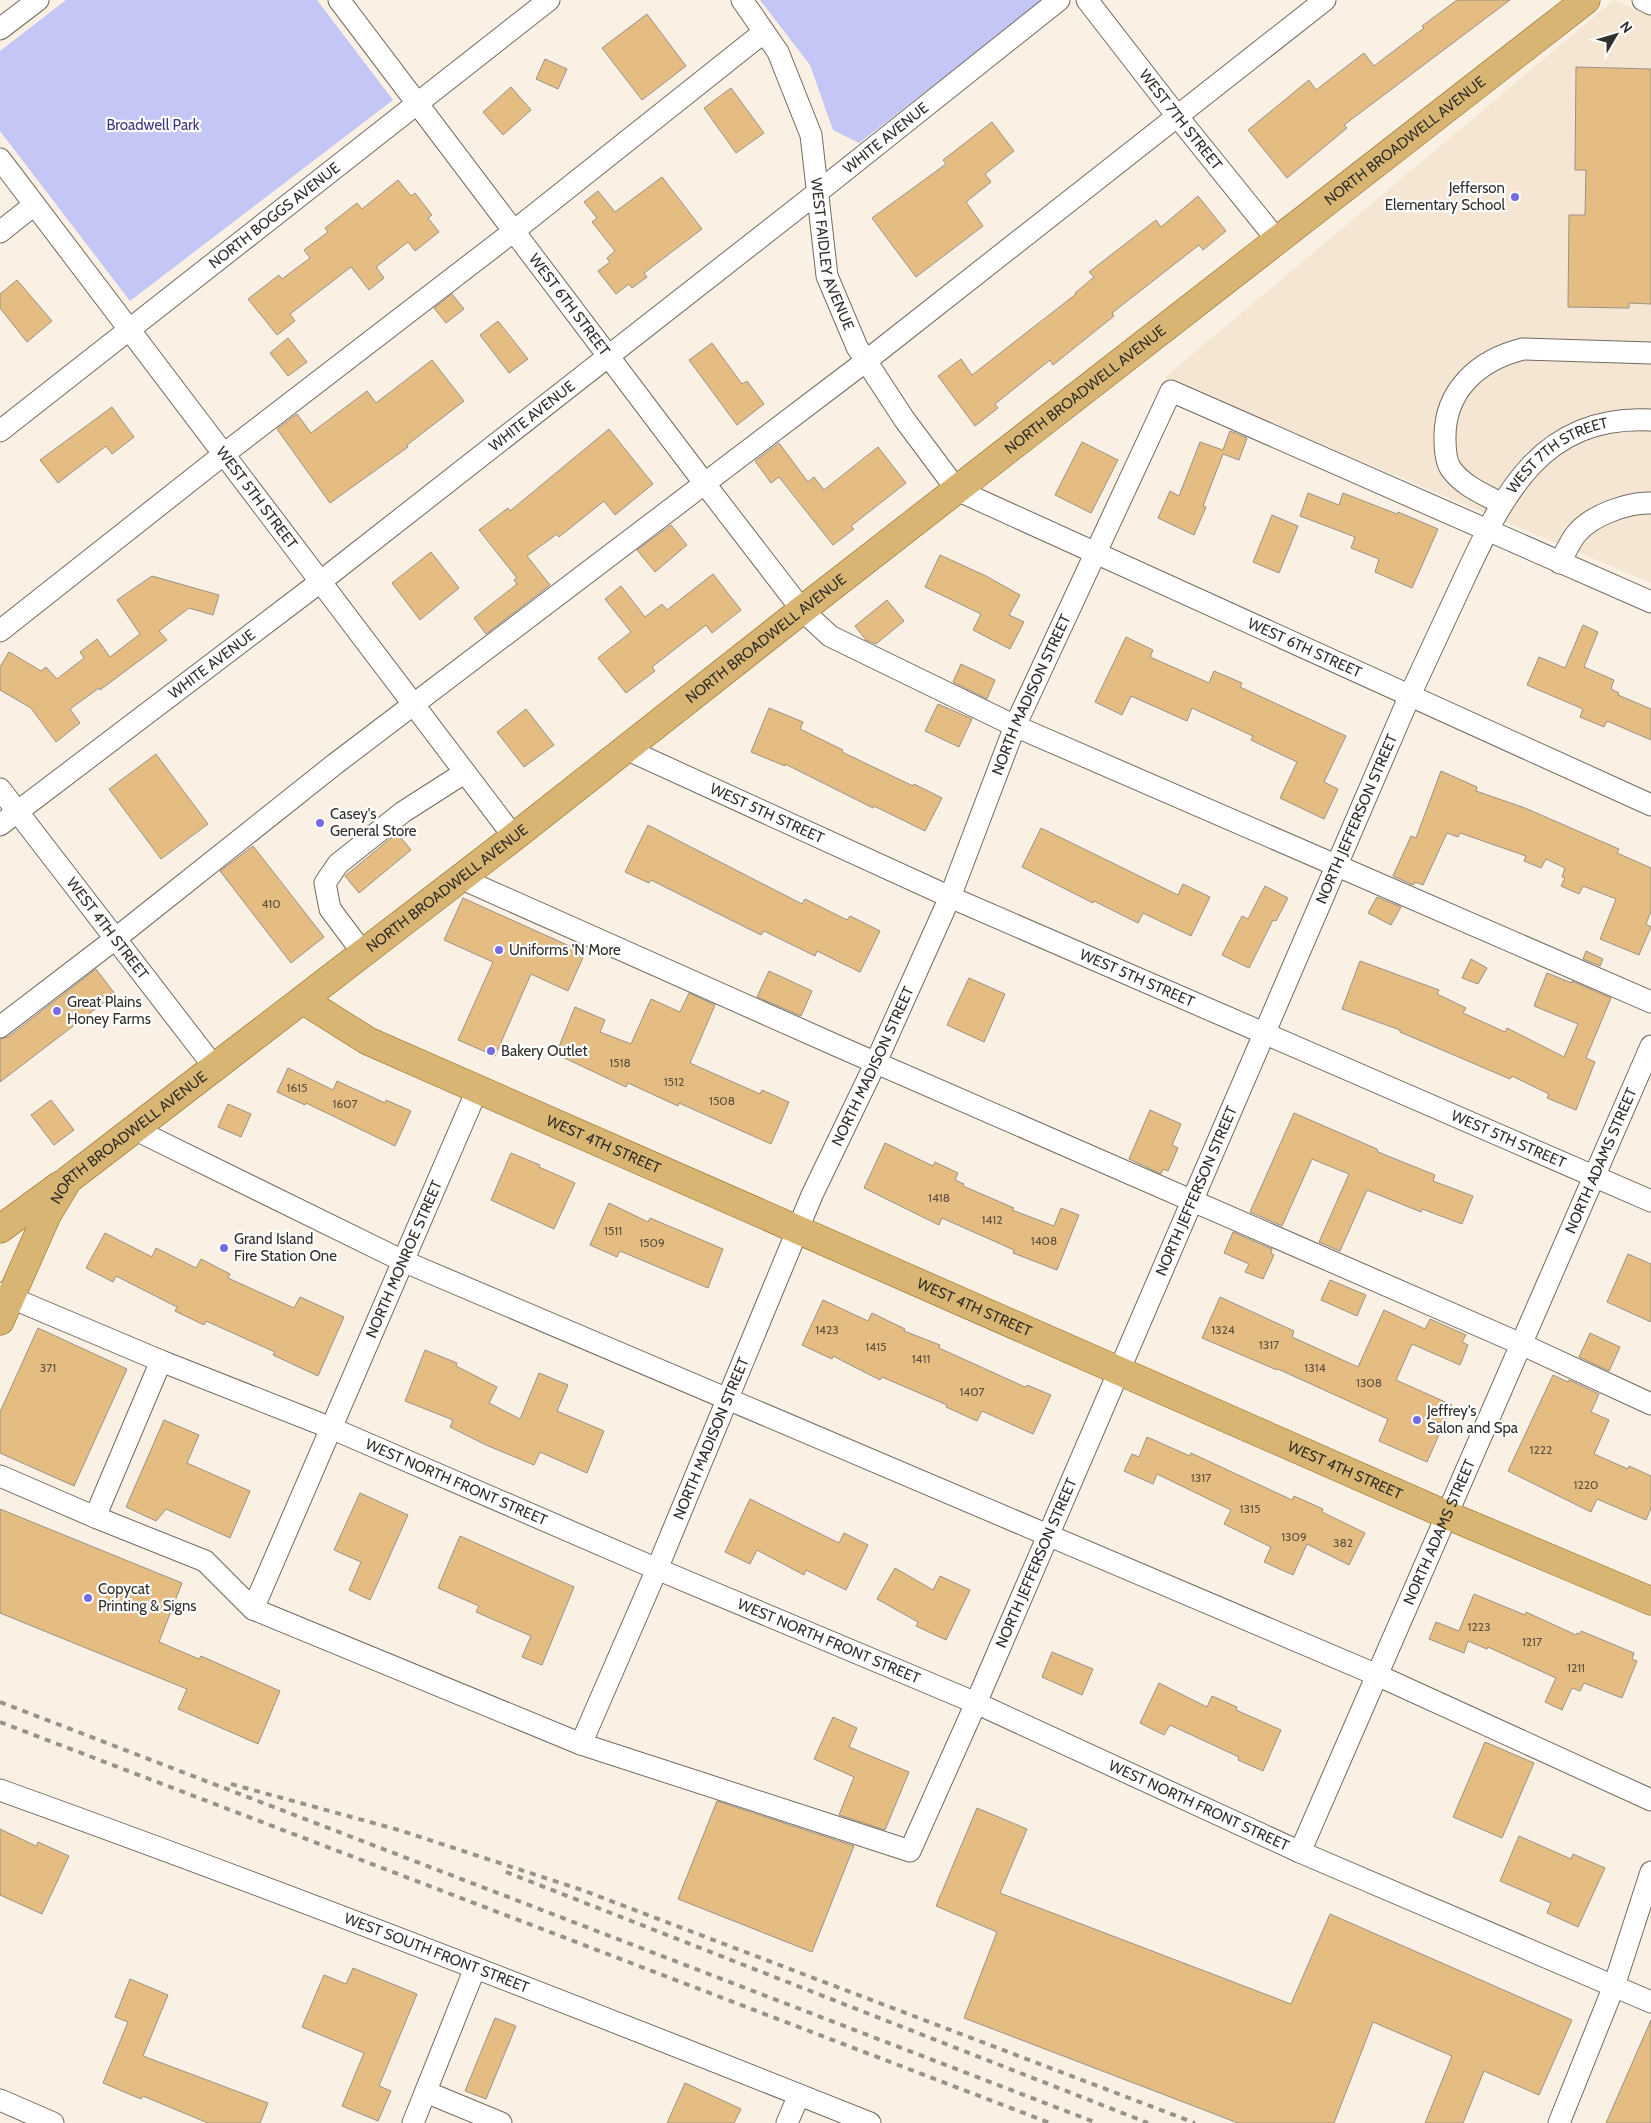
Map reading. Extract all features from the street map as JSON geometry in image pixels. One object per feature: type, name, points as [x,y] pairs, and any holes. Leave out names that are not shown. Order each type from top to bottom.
[{"type":"main road","name":"NORTH BROADWELL AVENUE","points":[[4,1304],[47,1215],[68,1180],[514,837],[802,610],[1586,0]]},
{"type":"main road","name":"WEST 4TH STREET","points":[[303,1000],[368,1041],[477,1090],[1447,1515],[1651,1601]]},
{"type":"main road","points":[[0,1228],[68,1180]]},
{"type":"street","points":[[0,29],[38,0]]},
{"type":"street","name":"WEST 6TH STREET","points":[[339,0],[802,610],[830,636],[1015,726],[1651,1002]]},
{"type":"street","name":"NORTH BOGGS AVENUE","points":[[0,430],[549,0]]},
{"type":"street","name":"WEST FAIDLEY AVENUE","points":[[742,0],[778,52],[811,135],[827,276],[857,347],[904,419],[957,490]]},
{"type":"street","name":"WHITE AVENUE","points":[[0,826],[320,582],[818,192],[1059,0]]},
{"type":"street","name":"WEST 7TH STREET","points":[[1087,0],[1277,240]]},
{"type":"street","points":[[0,1027],[115,939],[335,764],[414,706],[866,361],[1325,0]]},
{"type":"street","points":[[1643,0],[1651,4]]},
{"type":"street","points":[[0,631],[224,454],[514,231],[764,32]]},
{"type":"street","name":"WEST 5TH STREET","points":[[0,159],[514,837]]},
{"type":"street","points":[[0,232],[34,204]]},
{"type":"street","points":[[1502,504],[1466,484],[1450,468],[1445,448],[1445,422],[1452,400],[1466,380],[1483,366],[1503,354],[1523,350],[1651,353]]},
{"type":"street","name":"NORTH MADISON STREET","points":[[581,1744],[657,1569],[797,1230],[876,1062],[950,897],[1015,726],[1171,391],[1486,531]]},
{"type":"street","name":"WEST 7TH STREET","points":[[1486,531],[1523,474],[1546,452],[1569,435],[1595,425],[1624,420],[1651,420]]},
{"type":"street","name":"WEST 6TH STREET","points":[[957,490],[1651,805]]},
{"type":"street","points":[[1560,562],[1578,532],[1606,512],[1639,502],[1651,503]]},
{"type":"street","points":[[1486,531],[1651,602]]},
{"type":"street","name":"NORTH JEFFERSON STREET","points":[[581,1744],[910,1851],[976,1703],[1410,695],[1486,531]]},
{"type":"street","name":"WEST 5TH STREET","points":[[626,749],[950,897],[1651,1201]]},
{"type":"street","points":[[363,953],[330,909],[325,883],[338,864],[389,824],[464,773]]},
{"type":"street","name":"WEST 4TH STREET","points":[[0,789],[214,1068]]},
{"type":"street","points":[[460,878],[1521,1344],[1651,1404]]},
{"type":"street","name":"NORTH ADAMS STREET","points":[[1300,1852],[1651,1046]]},
{"type":"street","name":"NORTH MONROE STREET","points":[[252,1609],[477,1090]]},
{"type":"street","points":[[134,1129],[403,1261],[1377,1675],[1651,1800]]},
{"type":"street","name":"WEST NORTH FRONT STREET","points":[[4,1304],[161,1361],[331,1428],[657,1569],[976,1703],[1300,1852],[1651,2002]]},
{"type":"street","points":[[95,1517],[161,1361]]},
{"type":"street","points":[[0,1476],[95,1517],[206,1561],[252,1609],[581,1744]]},
{"type":"street","name":"WEST SOUTH FRONT STREET","points":[[0,1790],[138,1840],[474,1968],[870,2123]]},
{"type":"street","points":[[1559,2123],[1614,1986],[1651,1872]]},
{"type":"street","points":[[413,2123],[474,1968]]},
{"type":"street","points":[[426,2092],[501,2123]]},
{"type":"street","points":[[788,2123],[800,2095]]},
{"type":"street","points":[[0,2100],[43,2121]]},
{"type":"shaded area","name":"Jefferson Elementary School","points":[[1614,0],[1651,16],[1651,583],[1164,378]]},
{"type":"green space","name":"Broadwell Park","points":[[66,0],[317,0],[393,100],[130,301],[0,131],[0,51]]},
{"type":"green space","points":[[760,0],[1044,0],[859,143],[833,130],[810,65]]},
{"type":"building","points":[[1457,0],[1510,0],[1344,125],[1347,128],[1287,178],[1248,130],[1309,80],[1316,90],[1364,53],[1374,66]]},
{"type":"building","points":[[647,14],[686,66],[642,100],[602,48]]},
{"type":"building","points":[[545,59],[567,69],[558,89],[536,79]]},
{"type":"building","points":[[1576,67],[1651,69],[1651,304],[1629,303],[1629,308],[1568,307],[1569,215],[1585,215],[1586,170],[1575,170]]},
{"type":"building","points":[[511,87],[531,110],[503,135],[483,112]]},
{"type":"building","points":[[731,88],[764,133],[736,153],[704,108]]},
{"type":"building","points":[[992,122],[1014,151],[985,174],[991,182],[966,202],[983,226],[916,277],[872,218],[946,164],[943,160]]},
{"type":"building","points":[[662,177],[702,229],[644,273],[647,277],[632,288],[629,284],[616,294],[598,271],[610,262],[607,258],[615,251],[592,222],[597,218],[584,202],[598,191],[615,212]]},
{"type":"building","points":[[398,180],[411,196],[415,193],[432,215],[428,218],[439,232],[415,251],[408,242],[376,267],[384,278],[369,290],[351,267],[290,314],[295,321],[277,335],[248,299],[279,275],[282,279],[310,258],[304,250],[328,232],[325,228],[357,203],[362,209]]},
{"type":"building","points":[[1198,196],[1226,231],[1203,250],[1199,245],[1112,313],[1114,316],[1053,365],[1050,360],[995,404],[998,408],[975,426],[938,376],[961,359],[972,375],[1076,294],[1094,277],[1089,272],[1156,220],[1161,227]]},
{"type":"building","points":[[17,280],[52,321],[27,342],[0,308],[0,294]]},
{"type":"building","points":[[452,294],[464,309],[446,323],[434,308]]},
{"type":"building","points":[[498,321],[528,359],[509,373],[480,335]]},
{"type":"building","points":[[288,338],[307,362],[288,376],[270,353]]},
{"type":"building","points":[[712,343],[742,384],[747,381],[764,404],[737,425],[689,360]]},
{"type":"building","points":[[432,360],[464,401],[407,445],[408,447],[330,503],[277,429],[297,414],[311,433],[367,391],[376,403]]},
{"type":"building","points":[[112,407],[134,437],[112,454],[106,446],[58,483],[40,460]]},
{"type":"building","points":[[609,429],[653,484],[615,515],[604,501],[559,537],[557,534],[527,556],[550,585],[486,634],[474,618],[517,584],[514,580],[517,578],[479,530],[508,508],[510,511]]},
{"type":"building","points":[[1230,431],[1247,438],[1239,460],[1223,454],[1203,506],[1206,507],[1194,535],[1158,518],[1170,491],[1179,496],[1200,442],[1223,450]]},
{"type":"building","points":[[1082,442],[1118,460],[1091,513],[1055,495]]},
{"type":"building","points":[[779,443],[808,482],[814,477],[824,490],[878,447],[906,483],[851,526],[854,529],[833,545],[779,477],[771,483],[755,461]]},
{"type":"building","points":[[1308,493],[1339,505],[1343,493],[1397,514],[1398,512],[1438,529],[1412,588],[1375,572],[1379,559],[1351,548],[1355,537],[1300,516]]},
{"type":"building","points":[[1272,515],[1298,526],[1279,573],[1253,562]]},
{"type":"building","points":[[671,525],[687,545],[655,572],[637,550]]},
{"type":"building","points":[[431,552],[459,588],[420,620],[392,583]]},
{"type":"building","points":[[940,555],[986,576],[1020,595],[1009,615],[1024,622],[1010,649],[973,630],[981,614],[925,587]]},
{"type":"building","points":[[713,574],[741,610],[712,633],[706,625],[652,667],[655,671],[626,693],[598,658],[631,632],[605,599],[621,586],[645,617],[662,604],[667,610]]},
{"type":"building","points":[[152,576],[219,595],[213,615],[189,608],[159,631],[167,640],[100,690],[99,688],[70,709],[80,723],[56,742],[31,708],[0,690],[0,667],[9,652],[41,671],[46,667],[57,679],[84,658],[80,652],[97,639],[110,657],[140,634],[117,600]]},
{"type":"building","points":[[887,600],[904,621],[876,644],[866,640],[855,626]]},
{"type":"building","points":[[1583,625],[1598,632],[1584,667],[1614,680],[1611,689],[1619,693],[1618,695],[1651,709],[1651,740],[1607,721],[1604,727],[1580,717],[1583,709],[1527,685],[1539,657],[1565,668]]},
{"type":"building","points":[[1126,637],[1153,650],[1150,657],[1209,683],[1214,671],[1242,683],[1240,687],[1346,736],[1324,782],[1338,789],[1324,819],[1280,798],[1297,762],[1251,740],[1253,736],[1192,708],[1187,721],[1131,696],[1122,715],[1095,702]]},
{"type":"building","points":[[961,664],[995,680],[987,699],[953,682]]},
{"type":"building","points":[[938,704],[972,719],[959,747],[925,731]]},
{"type":"building","points":[[769,708],[803,722],[800,729],[843,750],[842,752],[942,798],[925,831],[874,806],[873,808],[785,764],[785,766],[751,752]]},
{"type":"building","points":[[526,709],[554,745],[524,767],[497,732]]},
{"type":"building","points":[[156,754],[208,824],[161,859],[109,789]]},
{"type":"building","points":[[1441,771],[1477,787],[1476,791],[1525,808],[1619,849],[1617,853],[1651,868],[1651,911],[1646,924],[1651,927],[1639,955],[1600,939],[1616,899],[1583,886],[1579,894],[1561,886],[1565,878],[1562,877],[1565,868],[1546,859],[1541,868],[1524,861],[1526,856],[1460,833],[1458,837],[1447,833],[1423,885],[1415,882],[1413,885],[1393,876],[1411,836],[1416,838]]},
{"type":"building","points":[[648,825],[802,904],[805,899],[847,920],[850,916],[880,931],[860,972],[817,951],[815,956],[764,931],[761,935],[651,880],[649,883],[625,872]]},
{"type":"building","points":[[1041,828],[1178,895],[1183,884],[1210,897],[1191,936],[1143,913],[1138,923],[1094,901],[1093,903],[1022,867]]},
{"type":"building","points":[[397,833],[411,850],[359,893],[345,876]]},
{"type":"building","points":[[253,846],[324,937],[291,963],[220,871]]},
{"type":"building","points":[[1265,886],[1288,898],[1276,921],[1273,920],[1249,968],[1222,955],[1242,916],[1248,919]]},
{"type":"building","points":[[1377,897],[1401,907],[1391,925],[1368,913]]},
{"type":"building","points":[[463,898],[585,953],[568,991],[531,974],[495,1056],[458,1040],[493,962],[444,940]]},
{"type":"building","points":[[1586,951],[1603,959],[1600,966],[1583,959]]},
{"type":"building","points":[[1471,959],[1487,968],[1478,984],[1462,978]]},
{"type":"building","points":[[1360,961],[1439,990],[1437,994],[1466,1008],[1463,1013],[1505,1032],[1507,1028],[1564,1057],[1578,1024],[1534,1006],[1547,973],[1572,983],[1572,981],[1611,998],[1586,1058],[1595,1062],[1576,1110],[1547,1098],[1549,1094],[1512,1076],[1510,1079],[1400,1032],[1400,1030],[1342,1009]]},
{"type":"building","name":"Great Plains Honey Farms","points":[[96,969],[115,994],[0,1082],[0,1039],[8,1037]]},
{"type":"building","points":[[769,971],[812,991],[801,1016],[757,997]]},
{"type":"building","points":[[969,978],[1005,994],[984,1042],[947,1025]]},
{"type":"building","points":[[689,993],[715,1005],[690,1063],[760,1094],[762,1090],[789,1102],[771,1144],[679,1103],[678,1106],[628,1083],[626,1087],[556,1054],[575,1007],[605,1020],[600,1032],[631,1044],[651,999],[680,1012]]},
{"type":"building","points":[[288,1068],[333,1090],[337,1081],[385,1103],[386,1100],[411,1111],[395,1146],[306,1103],[305,1105],[277,1092]]},
{"type":"building","points":[[51,1100],[74,1130],[54,1145],[31,1115]]},
{"type":"building","points":[[228,1104],[251,1114],[241,1137],[218,1127]]},
{"type":"building","points":[[1150,1110],[1181,1124],[1172,1145],[1178,1148],[1168,1171],[1163,1169],[1161,1174],[1129,1159]]},
{"type":"building","points":[[1294,1113],[1377,1149],[1378,1152],[1435,1175],[1433,1181],[1473,1196],[1462,1224],[1422,1209],[1421,1212],[1367,1190],[1340,1251],[1319,1242],[1349,1174],[1312,1159],[1282,1226],[1250,1212]]},
{"type":"building","points":[[885,1143],[933,1166],[935,1162],[958,1173],[955,1180],[964,1184],[963,1186],[1014,1208],[1012,1210],[1054,1226],[1061,1208],[1079,1215],[1057,1270],[1013,1253],[1014,1250],[942,1218],[939,1225],[864,1188]]},
{"type":"building","points":[[511,1153],[575,1183],[554,1229],[491,1200]]},
{"type":"building","points":[[609,1203],[648,1222],[650,1218],[723,1249],[708,1288],[620,1251],[617,1257],[590,1245]]},
{"type":"building","points":[[1233,1232],[1272,1249],[1271,1253],[1274,1255],[1263,1279],[1245,1272],[1249,1264],[1224,1253]]},
{"type":"building","points":[[105,1233],[152,1257],[156,1248],[196,1268],[201,1259],[230,1274],[228,1278],[294,1308],[300,1297],[344,1317],[318,1376],[273,1355],[275,1352],[206,1321],[204,1325],[175,1311],[177,1307],[116,1276],[113,1282],[86,1268]]},
{"type":"building","points":[[1628,1254],[1651,1264],[1651,1322],[1607,1302]]},
{"type":"building","points":[[1330,1280],[1366,1295],[1357,1316],[1321,1300]]},
{"type":"building","points":[[1220,1297],[1294,1331],[1292,1337],[1358,1367],[1384,1310],[1425,1329],[1430,1319],[1466,1335],[1462,1342],[1468,1345],[1460,1365],[1412,1344],[1396,1380],[1452,1405],[1427,1462],[1379,1441],[1388,1419],[1278,1369],[1202,1338]]},
{"type":"building","points":[[823,1300],[868,1321],[872,1313],[905,1329],[904,1331],[940,1345],[939,1348],[1025,1387],[1027,1385],[1051,1395],[1033,1434],[982,1411],[977,1421],[946,1407],[947,1405],[882,1377],[880,1380],[833,1356],[832,1359],[802,1345]]},
{"type":"building","points":[[38,1328],[127,1369],[74,1486],[0,1453],[0,1412]]},
{"type":"building","points":[[1590,1333],[1620,1347],[1609,1371],[1579,1357]]},
{"type":"building","points":[[425,1350],[457,1363],[456,1366],[497,1387],[489,1403],[520,1419],[539,1373],[568,1385],[557,1411],[604,1431],[587,1473],[540,1452],[534,1465],[486,1445],[450,1427],[453,1420],[405,1401]]},
{"type":"building","points":[[1553,1375],[1599,1394],[1591,1412],[1609,1420],[1594,1454],[1628,1469],[1629,1466],[1651,1476],[1651,1508],[1646,1520],[1597,1499],[1591,1512],[1508,1471]]},
{"type":"building","points":[[164,1420],[199,1435],[187,1463],[250,1491],[230,1538],[166,1509],[156,1521],[126,1507]]},
{"type":"building","points":[[1147,1437],[1190,1456],[1191,1453],[1292,1500],[1294,1496],[1323,1509],[1322,1512],[1365,1533],[1349,1565],[1307,1544],[1293,1575],[1264,1562],[1271,1547],[1224,1524],[1231,1510],[1157,1474],[1153,1484],[1124,1471],[1132,1454],[1139,1457]]},
{"type":"building","points":[[360,1493],[408,1515],[370,1600],[349,1590],[361,1562],[334,1550]]},
{"type":"building","points":[[750,1499],[839,1543],[844,1533],[868,1545],[846,1590],[806,1570],[804,1575],[757,1550],[750,1564],[725,1552]]},
{"type":"building","name":"Copycat Printing & Signs","points":[[0,1509],[182,1583],[159,1642],[199,1659],[201,1656],[280,1691],[258,1744],[178,1709],[187,1689],[0,1613]]},
{"type":"building","points":[[460,1536],[574,1587],[542,1665],[522,1657],[531,1636],[476,1612],[479,1606],[438,1588]]},
{"type":"building","points":[[895,1568],[933,1590],[940,1576],[970,1590],[946,1640],[916,1626],[918,1622],[877,1599]]},
{"type":"building","points":[[1474,1594],[1525,1615],[1526,1612],[1576,1635],[1577,1633],[1580,1634],[1581,1631],[1634,1653],[1632,1659],[1637,1661],[1622,1698],[1584,1683],[1580,1691],[1572,1688],[1562,1710],[1545,1702],[1556,1678],[1488,1647],[1487,1649],[1468,1641],[1464,1653],[1429,1639],[1436,1622],[1459,1631]]},
{"type":"building","points":[[1052,1652],[1093,1669],[1082,1695],[1042,1677]]},
{"type":"building","points":[[1159,1683],[1207,1707],[1212,1696],[1237,1707],[1236,1710],[1281,1730],[1263,1771],[1238,1760],[1239,1757],[1170,1725],[1164,1735],[1140,1723]]},
{"type":"building","points":[[833,1717],[857,1728],[849,1747],[909,1772],[885,1830],[839,1815],[854,1777],[814,1759]]},
{"type":"building","points":[[1485,1742],[1534,1763],[1502,1838],[1453,1817]]},
{"type":"building","points":[[717,1801],[854,1846],[812,1952],[678,1899]]},
{"type":"building","points":[[977,1808],[1027,1829],[1000,1893],[1291,2004],[1330,1914],[1572,2020],[1539,2095],[1484,2071],[1463,2123],[1425,2123],[1452,2056],[1373,2022],[1334,2123],[1238,2123],[964,2018],[997,1932],[936,1906]]},
{"type":"building","points":[[0,1829],[36,1846],[38,1842],[69,1856],[42,1914],[0,1895]]},
{"type":"building","points":[[1519,1836],[1571,1859],[1573,1854],[1605,1868],[1578,1927],[1547,1913],[1551,1903],[1500,1881]]},
{"type":"building","points":[[353,1968],[417,1994],[379,2086],[391,2091],[378,2121],[342,2106],[364,2053],[302,2027],[324,1975],[346,1984]]},
{"type":"building","points":[[130,1979],[168,1995],[143,2056],[268,2103],[260,2123],[208,2123],[143,2096],[141,2099],[103,2083],[128,2022],[115,2017]]},
{"type":"building","points":[[495,2018],[516,2026],[486,2099],[465,2091]]},
{"type":"building","points":[[1651,2020],[1651,2123],[1606,2123]]},
{"type":"building","points":[[685,2083],[741,2109],[734,2123],[667,2123]]},
{"type":"railway","points":[[0,1702],[1097,2123]]},
{"type":"railway","points":[[0,1722],[1050,2123]]},
{"type":"railway","points":[[231,1784],[399,1830],[582,1890],[1195,2123]]},
{"type":"railway","points":[[506,1872],[1148,2123]]},
{"type":"place","name":"Jefferson Elementary School","points":[[1515,197]]},
{"type":"place","name":"Casey's General Store","points":[[320,823]]},
{"type":"place","name":"Uniforms 'N More","points":[[499,950]]},
{"type":"place","name":"Great Plains Honey Farms","points":[[57,1011]]},
{"type":"place","name":"Bakery Outlet","points":[[491,1051]]},
{"type":"place","name":"Grand Island Fire Station One","points":[[224,1248]]},
{"type":"place","name":"Jeffrey's Salon and Spa","points":[[1417,1420]]},
{"type":"place","name":"Copycat Printing & Signs","points":[[88,1598]]}]
